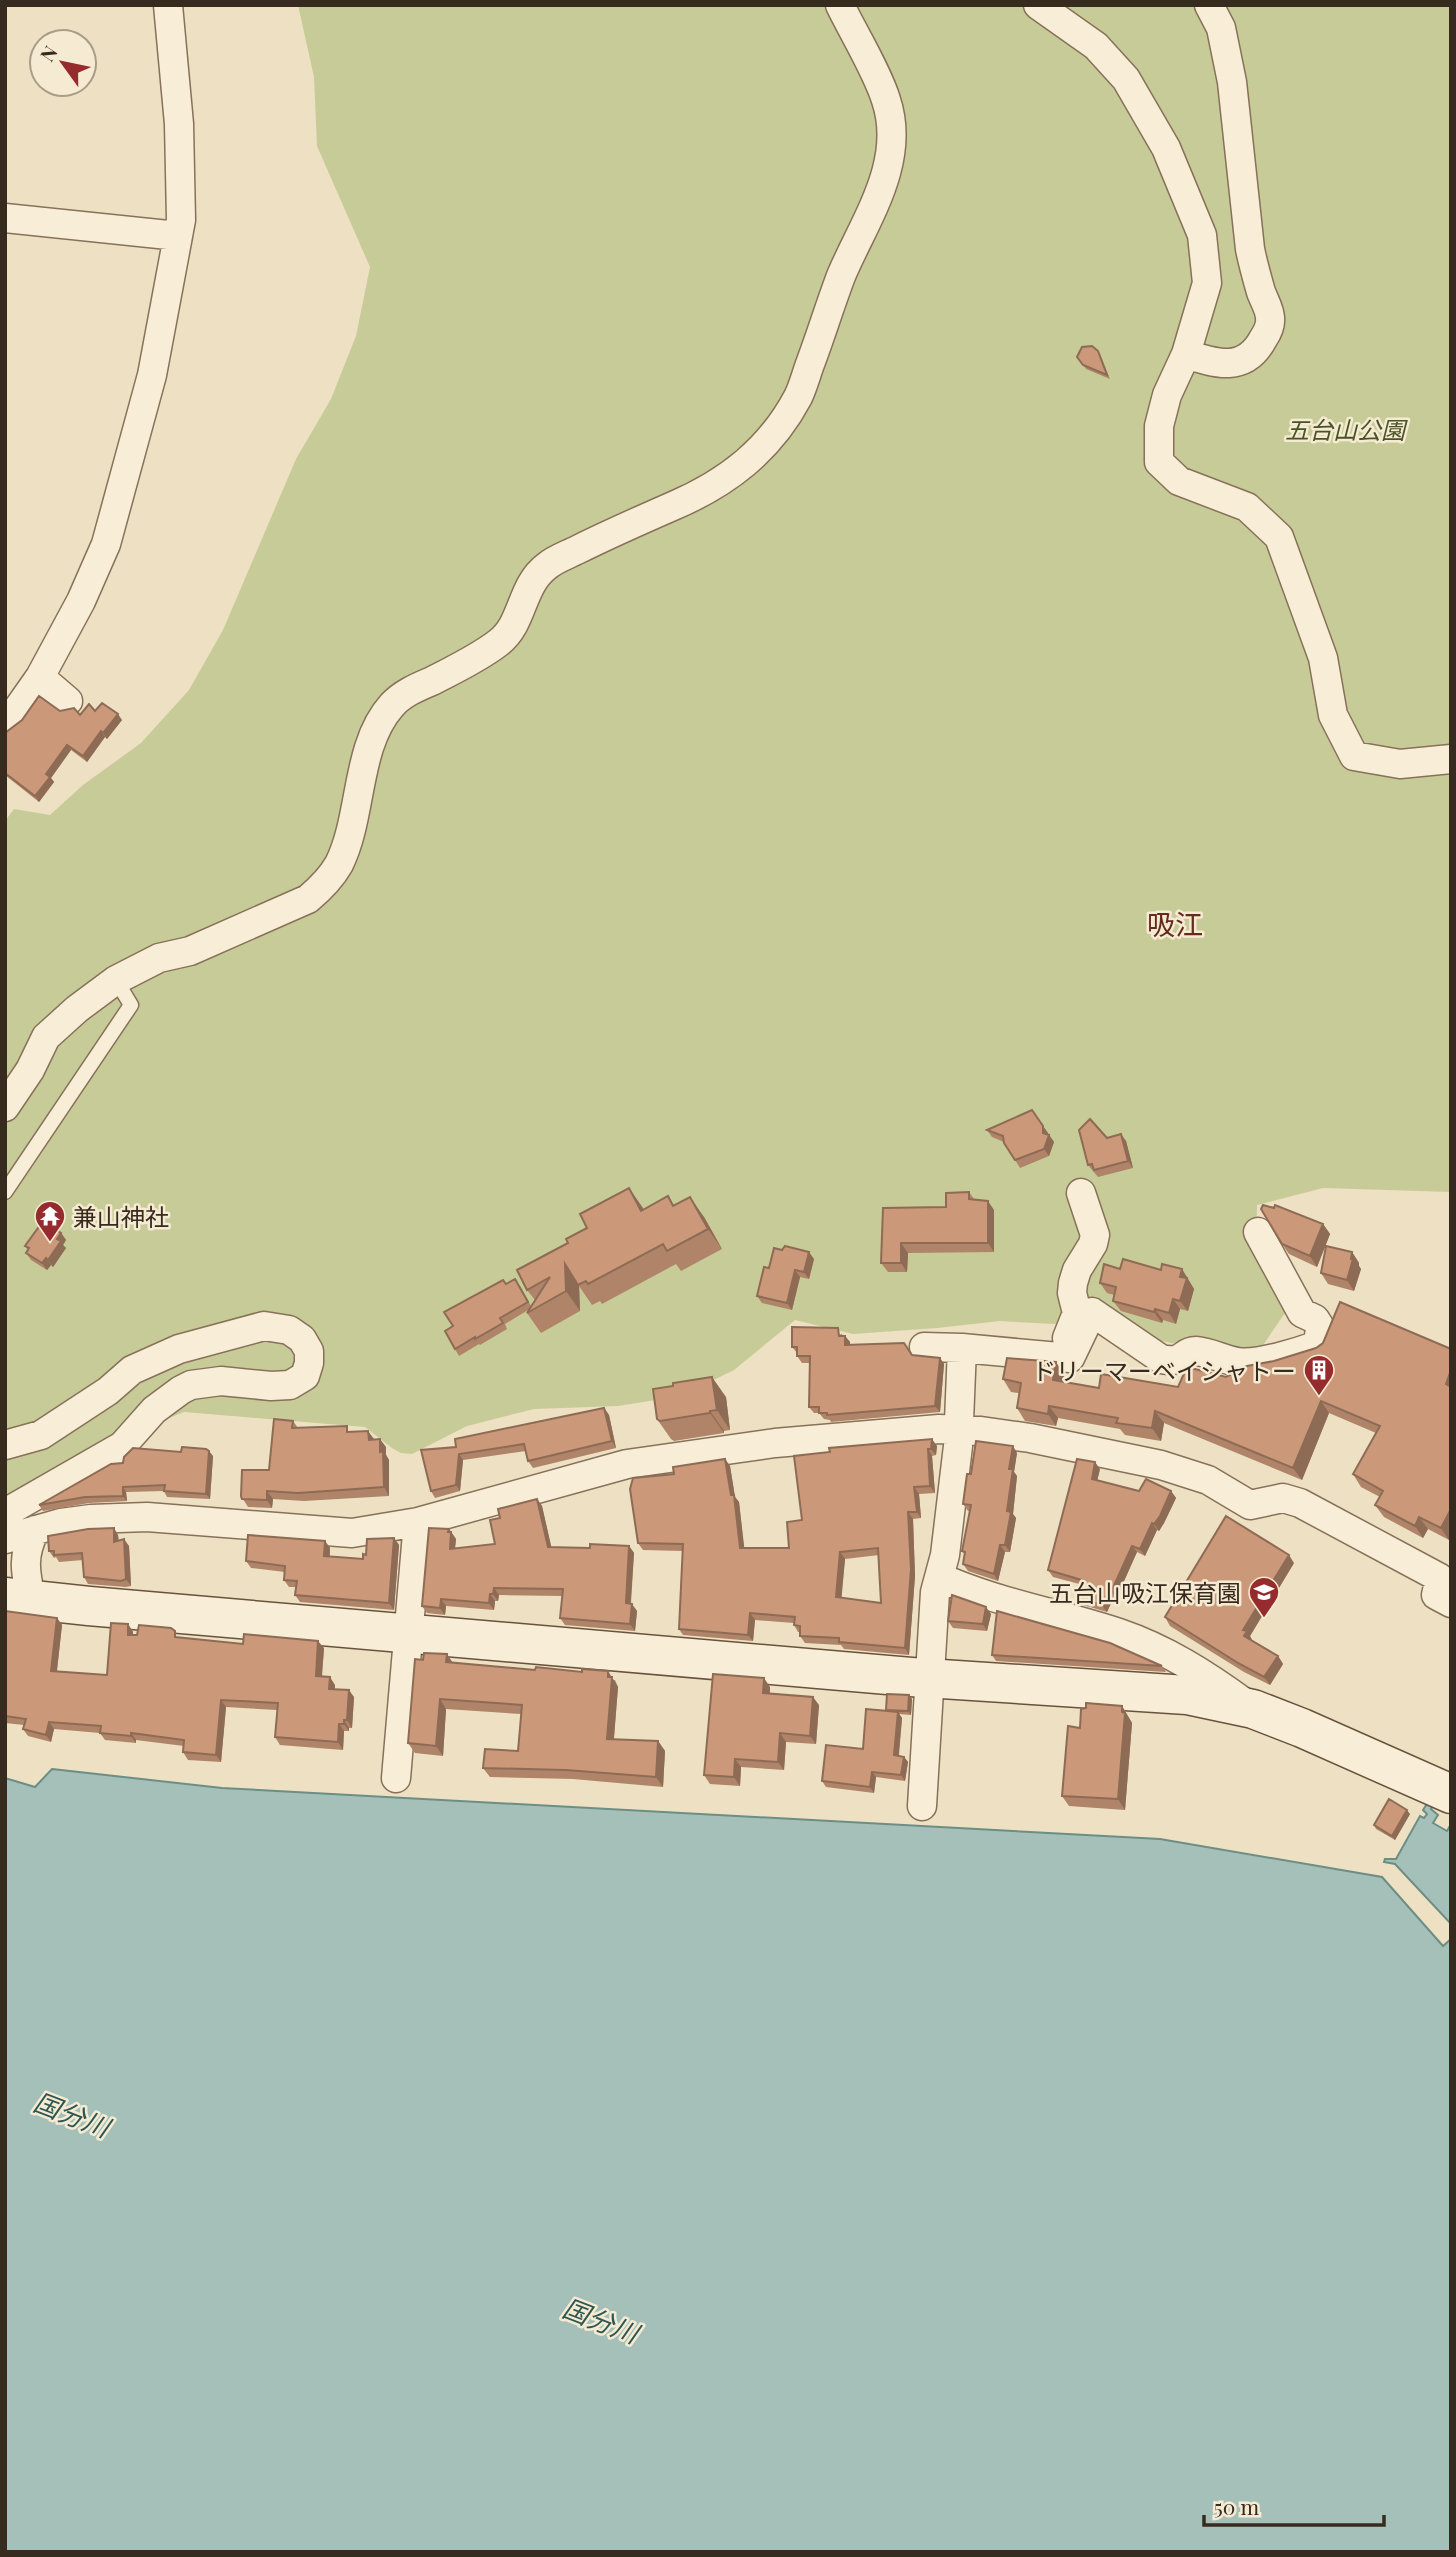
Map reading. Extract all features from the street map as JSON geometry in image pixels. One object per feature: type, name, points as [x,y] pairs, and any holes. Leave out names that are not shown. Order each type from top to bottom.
[{"type":"street","points":[[5,723],[40,677],[81,601],[106,544],[152,375],[181,220],[179,124],[168,5]]},
{"type":"street","points":[[5,1107],[30,1070],[46,1037],[116,980],[159,958],[190,951],[308,899],[324,886],[339,863],[346,845],[370,744],[392,705],[407,693],[480,657],[505,638],[515,625],[530,584],[548,564],[724,481],[759,452],[780,427],[799,396],[842,275],[877,200],[892,146],[891,119],[886,99],[840,5]]},
{"type":"street","points":[[1038,5],[1096,46],[1126,79],[1171,161],[1202,234],[1207,283],[1186,354],[1167,395],[1159,426],[1159,462],[1179,481],[1247,508],[1279,537],[1324,658],[1333,715],[1354,756],[1400,764],[1451,759]]},
{"type":"street","points":[[1186,354],[1213,363],[1241,361],[1260,345],[1268,330],[1270,318],[1250,250],[1230,72],[1221,28],[1209,5]]},
{"type":"street","points":[[5,218],[178,236]]},
{"type":"street","points":[[40,677],[68,701]]},
{"type":"street","points":[[1060,1357],[1077,1313],[1072,1293],[1073,1283],[1095,1235],[1081,1193]]},
{"type":"street","points":[[924,1348],[962,1348],[1070,1358],[1092,1312],[1161,1359],[1173,1362],[1179,1361],[1187,1353],[1197,1351],[1239,1363],[1249,1363],[1291,1355],[1318,1345],[1320,1327],[1315,1319],[1302,1312],[1258,1232]]},
{"type":"street","points":[[5,1445],[41,1435],[108,1391],[132,1370],[179,1349],[264,1326],[289,1331],[302,1339],[309,1351],[305,1376],[290,1385],[221,1381],[191,1385],[181,1390],[154,1410],[122,1446],[5,1513]]},
{"type":"street","points":[[922,1806],[935,1592],[945,1556],[959,1429],[962,1348]]},
{"type":"street","points":[[5,1539],[61,1522],[147,1517],[352,1533],[418,1522],[627,1464],[817,1438],[959,1429],[1030,1438],[1161,1465],[1208,1480],[1250,1505],[1283,1498],[1300,1503],[1447,1581]]},
{"type":"street","points":[[396,1778],[418,1522]]},
{"type":"street","points":[[35,1530],[26,1552],[26,1575],[18,1598],[930,1678],[1187,1695],[1253,1709],[1451,1794]]},
{"type":"street","points":[[939,1577],[969,1590],[1140,1641],[1200,1671],[1253,1709]]},
{"type":"lane","points":[[5,1192],[131,1004],[116,980]]},
{"type":"green space","name":"五台山公園","points":[[298,5],[1451,5],[1451,1192],[1323,1188],[1257,1205],[1256,1248],[1289,1307],[1259,1351],[1240,1359],[1132,1334],[1073,1325],[1000,1321],[853,1334],[795,1320],[734,1370],[681,1396],[618,1406],[534,1409],[467,1426],[412,1454],[401,1453],[392,1448],[365,1427],[184,1412],[105,1444],[5,1495],[5,821],[14,809],[50,815],[83,785],[141,743],[189,690],[223,630],[296,459],[331,399],[356,336],[370,267],[317,146],[314,77]]},
{"type":"water","name":"国分川","points":[[52,1769],[222,1788],[1160,1839],[1382,1877],[1443,1946],[1451,1939],[1451,2552],[5,2552],[5,1778],[35,1787]]},
{"type":"water","points":[[1430,1799],[1435,1802],[1431,1809],[1438,1815],[1433,1823],[1447,1831],[1451,1824],[1451,1924],[1395,1864],[1384,1862],[1385,1859],[1396,1859],[1420,1816],[1424,1818],[1427,1814],[1423,1810]]},
{"type":"building","points":[[1092,346],[1098,351],[1107,375],[1083,365],[1077,357],[1082,347]]},
{"type":"building","points":[[39,696],[60,711],[74,708],[80,715],[89,704],[95,711],[102,703],[118,714],[103,733],[101,731],[83,756],[67,745],[46,774],[50,777],[35,796],[5,773],[5,733],[22,720]]},
{"type":"building","points":[[1032,1110],[1043,1126],[1043,1133],[1049,1135],[1044,1149],[1015,1160],[1004,1143],[1003,1136],[987,1130]]},
{"type":"building","points":[[1090,1119],[1107,1138],[1121,1134],[1128,1161],[1094,1170],[1092,1164],[1088,1165],[1079,1130]]},
{"type":"building","points":[[629,1188],[641,1211],[668,1196],[673,1206],[690,1197],[708,1229],[667,1251],[663,1244],[588,1284],[586,1281],[578,1285],[565,1264],[566,1291],[527,1313],[550,1277],[527,1290],[517,1270],[568,1243],[566,1239],[587,1228],[580,1214]]},
{"type":"building","points":[[969,1192],[969,1199],[988,1201],[988,1243],[901,1243],[901,1263],[881,1263],[883,1208],[946,1207],[946,1193]]},
{"type":"building","points":[[1263,1205],[1274,1208],[1275,1205],[1323,1224],[1310,1256],[1282,1244],[1261,1209]]},
{"type":"building","points":[[43,1221],[61,1233],[57,1239],[61,1241],[48,1260],[46,1258],[42,1263],[26,1253],[29,1248],[25,1246]]},
{"type":"building","points":[[785,1246],[809,1252],[804,1272],[795,1270],[787,1303],[757,1296],[764,1267],[769,1268],[774,1248],[782,1250]]},
{"type":"building","points":[[1326,1246],[1352,1252],[1353,1259],[1347,1280],[1321,1273]]},
{"type":"building","points":[[1123,1259],[1161,1270],[1162,1264],[1182,1269],[1180,1277],[1187,1278],[1180,1301],[1173,1299],[1169,1313],[1155,1309],[1154,1312],[1113,1301],[1116,1287],[1100,1283],[1104,1264],[1120,1269]]},
{"type":"building","points":[[515,1279],[528,1302],[500,1318],[503,1323],[455,1349],[445,1331],[453,1326],[444,1312],[503,1280],[506,1284]]},
{"type":"building","points":[[1340,1302],[1451,1349],[1451,1370],[1446,1384],[1451,1387],[1451,1509],[1441,1528],[1419,1517],[1415,1526],[1375,1505],[1383,1491],[1353,1474],[1380,1426],[1321,1401],[1293,1468],[1155,1411],[1152,1428],[1116,1423],[1118,1418],[1049,1406],[1048,1414],[1017,1408],[1021,1383],[1003,1379],[1007,1358],[1056,1362],[1053,1380],[1099,1388],[1101,1374],[1178,1387],[1187,1367],[1226,1377],[1247,1366],[1316,1348],[1323,1343]]},
{"type":"building","points":[[792,1327],[838,1328],[839,1336],[845,1336],[845,1345],[904,1343],[912,1355],[940,1358],[935,1406],[827,1415],[819,1413],[819,1407],[809,1407],[810,1356],[797,1356],[797,1347],[792,1347]]},
{"type":"building","points":[[712,1377],[717,1410],[660,1421],[657,1419],[653,1389]]},
{"type":"building","points":[[604,1408],[612,1441],[528,1461],[524,1444],[459,1454],[456,1485],[431,1491],[421,1450],[456,1447],[455,1439]]},
{"type":"building","points":[[274,1419],[293,1421],[292,1428],[347,1426],[347,1432],[368,1431],[369,1440],[380,1439],[384,1487],[298,1493],[267,1491],[267,1500],[242,1499],[242,1470],[269,1470]]},
{"type":"building","points":[[932,1439],[931,1449],[928,1449],[930,1486],[914,1487],[917,1512],[908,1512],[911,1569],[905,1648],[839,1642],[839,1638],[800,1636],[800,1626],[794,1625],[795,1617],[750,1613],[748,1635],[679,1629],[683,1544],[638,1543],[630,1489],[633,1478],[674,1474],[673,1467],[725,1459],[731,1495],[734,1495],[740,1548],[789,1548],[787,1522],[802,1520],[794,1456],[830,1452],[829,1448]],"holes":[[[878,1548],[881,1603],[836,1597],[840,1552]]]},
{"type":"building","points":[[976,1441],[1013,1446],[1009,1469],[1013,1469],[1007,1511],[1011,1512],[1005,1545],[1000,1545],[994,1574],[963,1564],[965,1552],[962,1551],[971,1505],[963,1504],[967,1474],[971,1474]]},
{"type":"building","points":[[182,1447],[209,1451],[206,1494],[164,1491],[165,1485],[123,1487],[123,1496],[85,1497],[39,1505],[111,1464],[123,1463],[124,1457],[133,1448],[181,1452]]},
{"type":"building","points":[[1077,1459],[1095,1462],[1092,1479],[1139,1491],[1146,1479],[1171,1491],[1140,1549],[1132,1546],[1111,1592],[1108,1592],[1102,1605],[1078,1598],[1085,1581],[1048,1570]]},
{"type":"building","points":[[537,1499],[548,1547],[590,1548],[590,1544],[629,1546],[626,1603],[632,1604],[630,1624],[560,1618],[563,1589],[494,1588],[489,1603],[441,1599],[440,1608],[422,1606],[429,1528],[449,1529],[450,1549],[495,1544],[490,1520],[500,1518],[498,1509]]},
{"type":"building","points":[[1226,1516],[1289,1555],[1243,1630],[1247,1631],[1244,1636],[1278,1656],[1264,1677],[1165,1617]]},
{"type":"building","points":[[114,1528],[114,1542],[124,1539],[126,1579],[121,1581],[84,1577],[82,1553],[54,1555],[54,1551],[49,1551],[48,1536],[88,1529]]},
{"type":"building","points":[[248,1535],[325,1541],[324,1556],[363,1559],[363,1554],[366,1555],[367,1539],[394,1538],[389,1603],[295,1595],[297,1581],[284,1580],[285,1566],[246,1561]]},
{"type":"building","points":[[952,1595],[986,1607],[983,1624],[948,1621]]},
{"type":"building","points":[[5,1611],[57,1618],[51,1671],[107,1675],[111,1623],[128,1624],[128,1635],[137,1635],[139,1625],[171,1628],[175,1631],[175,1637],[243,1644],[244,1634],[318,1641],[316,1676],[330,1677],[329,1689],[349,1690],[347,1720],[344,1720],[344,1724],[339,1724],[338,1742],[275,1737],[278,1703],[221,1700],[216,1755],[183,1752],[184,1740],[131,1733],[131,1736],[100,1733],[101,1726],[49,1722],[46,1735],[23,1729],[26,1719],[5,1716]]},
{"type":"building","points":[[997,1611],[1110,1643],[1162,1666],[992,1655]]},
{"type":"building","points":[[424,1653],[447,1654],[446,1662],[535,1670],[536,1667],[582,1672],[582,1669],[608,1671],[608,1677],[612,1677],[607,1739],[658,1741],[656,1777],[566,1770],[483,1768],[485,1749],[518,1751],[522,1705],[440,1699],[436,1746],[408,1743],[415,1659],[423,1660]]},
{"type":"building","points":[[713,1674],[764,1678],[763,1693],[813,1697],[810,1736],[780,1733],[778,1762],[735,1759],[734,1777],[704,1775]]},
{"type":"building","points":[[887,1694],[909,1695],[908,1711],[886,1710]]},
{"type":"building","points":[[1086,1703],[1122,1706],[1122,1712],[1125,1713],[1118,1799],[1062,1796],[1068,1726],[1080,1728],[1081,1709],[1086,1708]]},
{"type":"building","points":[[866,1709],[898,1712],[894,1755],[904,1757],[901,1775],[872,1772],[870,1787],[822,1781],[826,1745],[863,1749]]},
{"type":"building","points":[[1389,1799],[1407,1810],[1392,1836],[1374,1825]]},
{"type":"place","name":"兼山神社","points":[[50,1243]]},
{"type":"place","name":"ドリーマーベイシャトー","points":[[1319,1397]]},
{"type":"place","name":"五台山吸江保育園","points":[[1264,1619]]},
{"type":"district","name":"吸江","points":[[1175,923]]}]
